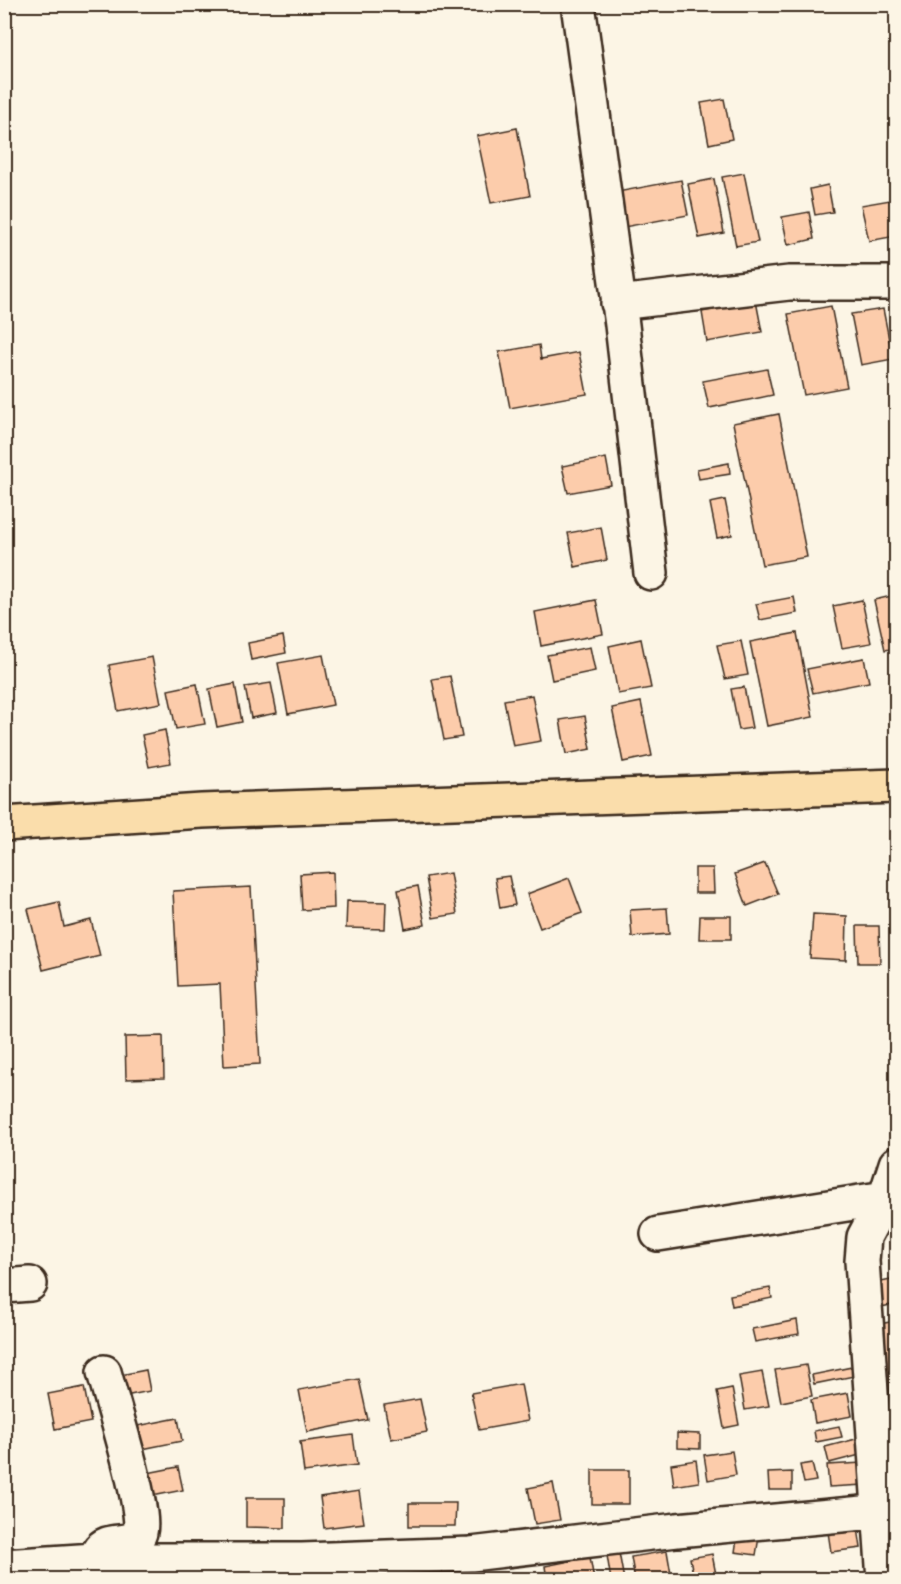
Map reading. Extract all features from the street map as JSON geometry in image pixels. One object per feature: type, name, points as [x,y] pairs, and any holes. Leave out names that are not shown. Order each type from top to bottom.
[{"type":"main road","points":[[4,824],[202,811],[897,786]]},
{"type":"street","points":[[578,4],[651,573]]},
{"type":"street","points":[[618,303],[789,283],[897,283]]},
{"type":"street","points":[[884,1580],[887,1511],[861,1261],[864,1237],[885,1198],[897,1164]]},
{"type":"street","points":[[658,1234],[885,1198]]},
{"type":"street","points":[[95,1560],[102,1546],[135,1538],[142,1525],[138,1498],[104,1372]]},
{"type":"street","points":[[4,1566],[95,1560],[302,1560],[471,1554],[677,1530],[887,1511]]},
{"type":"building","points":[[724,99],[732,139],[709,144],[701,103]]},
{"type":"building","points":[[517,128],[530,196],[491,203],[477,136]]},
{"type":"building","points":[[744,173],[758,242],[736,246],[722,177]]},
{"type":"building","points":[[714,179],[724,233],[699,238],[688,184]]},
{"type":"building","points":[[681,180],[688,215],[619,228],[612,193]]},
{"type":"building","points":[[828,185],[833,212],[815,215],[810,189]]},
{"type":"building","points":[[890,200],[896,236],[869,241],[861,205]]},
{"type":"building","points":[[809,212],[814,239],[788,245],[782,217]]},
{"type":"building","points":[[756,301],[762,332],[707,342],[702,312]]},
{"type":"building","points":[[831,306],[847,387],[804,395],[788,314]]},
{"type":"building","points":[[883,309],[893,359],[861,365],[851,314]]},
{"type":"building","points":[[539,345],[541,359],[579,352],[587,394],[510,408],[499,352]]},
{"type":"building","points":[[767,369],[773,395],[709,408],[703,381]]},
{"type":"building","points":[[779,414],[807,557],[762,565],[733,423]]},
{"type":"building","points":[[606,458],[611,485],[568,493],[562,466]]},
{"type":"building","points":[[729,463],[730,474],[699,479],[697,469]]},
{"type":"building","points":[[725,500],[732,535],[717,538],[710,503]]},
{"type":"building","points":[[601,527],[607,560],[575,567],[568,533]]},
{"type":"building","points":[[896,595],[896,648],[885,650],[874,600]]},
{"type":"building","points":[[794,597],[797,613],[760,620],[756,604]]},
{"type":"building","points":[[596,600],[603,634],[541,646],[535,612]]},
{"type":"building","points":[[862,600],[871,643],[842,648],[833,606]]},
{"type":"building","points":[[797,633],[813,717],[767,726],[750,642]]},
{"type":"building","points":[[283,636],[286,653],[251,660],[248,643]]},
{"type":"building","points":[[641,639],[651,688],[618,694],[609,646]]},
{"type":"building","points":[[741,641],[748,675],[725,679],[717,645]]},
{"type":"building","points":[[590,647],[595,671],[552,680],[547,655]]},
{"type":"building","points":[[323,655],[333,705],[288,714],[278,663]]},
{"type":"building","points":[[152,657],[161,703],[118,711],[109,665]]},
{"type":"building","points":[[864,658],[869,682],[813,693],[807,669]]},
{"type":"building","points":[[450,676],[462,737],[444,740],[432,679]]},
{"type":"building","points":[[271,683],[277,713],[251,718],[245,687]]},
{"type":"building","points":[[197,684],[205,724],[176,729],[168,690]]},
{"type":"building","points":[[235,684],[242,722],[217,727],[209,689]]},
{"type":"building","points":[[744,687],[752,728],[739,730],[731,689]]},
{"type":"building","points":[[532,695],[541,741],[513,746],[504,700]]},
{"type":"building","points":[[641,702],[652,756],[623,762],[612,708]]},
{"type":"building","points":[[585,716],[591,749],[566,754],[560,720]]},
{"type":"building","points":[[165,730],[171,763],[149,767],[142,735]]},
{"type":"building","points":[[765,863],[778,894],[747,906],[735,874]]},
{"type":"building","points":[[695,868],[713,868],[714,893],[695,893]]},
{"type":"building","points":[[333,872],[334,908],[302,910],[300,874]]},
{"type":"building","points":[[450,873],[457,914],[433,918],[426,877]]},
{"type":"building","points":[[509,876],[515,905],[500,908],[495,878]]},
{"type":"building","points":[[569,878],[582,913],[540,928],[527,894]]},
{"type":"building","points":[[418,886],[425,925],[405,929],[398,890]]},
{"type":"building","points":[[251,887],[260,1064],[224,1066],[220,984],[178,986],[173,891]]},
{"type":"building","points":[[347,901],[386,902],[385,929],[346,928]]},
{"type":"building","points":[[59,902],[64,927],[91,920],[100,956],[43,970],[28,909]]},
{"type":"building","points":[[667,908],[669,934],[632,937],[630,910]]},
{"type":"building","points":[[813,914],[847,916],[846,960],[810,958]]},
{"type":"building","points":[[700,916],[731,916],[731,939],[699,939]]},
{"type":"building","points":[[857,926],[879,926],[880,963],[858,963]]},
{"type":"building","points":[[163,1036],[164,1078],[126,1079],[125,1037]]},
{"type":"building","points":[[896,1279],[896,1304],[876,1308],[871,1284]]},
{"type":"building","points":[[770,1288],[772,1298],[732,1306],[730,1295]]},
{"type":"building","points":[[797,1320],[799,1334],[755,1342],[752,1329]]},
{"type":"building","points":[[896,1321],[896,1420],[891,1421],[873,1325]]},
{"type":"building","points":[[806,1365],[812,1396],[781,1402],[775,1370]]},
{"type":"building","points":[[852,1367],[854,1376],[814,1384],[812,1375]]},
{"type":"building","points":[[146,1370],[150,1391],[115,1398],[110,1377]]},
{"type":"building","points":[[762,1372],[769,1406],[745,1410],[739,1376]]},
{"type":"building","points":[[359,1379],[368,1420],[307,1432],[299,1390]]},
{"type":"building","points":[[521,1384],[528,1421],[479,1430],[471,1393]]},
{"type":"building","points":[[84,1387],[91,1422],[55,1429],[48,1394]]},
{"type":"building","points":[[732,1388],[739,1425],[724,1428],[717,1391]]},
{"type":"building","points":[[848,1393],[852,1416],[815,1423],[811,1400]]},
{"type":"building","points":[[420,1399],[427,1432],[391,1439],[384,1405]]},
{"type":"building","points":[[178,1418],[182,1441],[132,1451],[127,1428]]},
{"type":"building","points":[[839,1426],[842,1437],[816,1442],[814,1431]]},
{"type":"building","points":[[677,1433],[700,1434],[700,1449],[677,1448]]},
{"type":"building","points":[[353,1435],[357,1465],[304,1472],[300,1442]]},
{"type":"building","points":[[856,1439],[860,1455],[829,1463],[825,1447]]},
{"type":"building","points":[[732,1451],[736,1475],[708,1480],[704,1455]]},
{"type":"building","points":[[696,1460],[699,1482],[674,1486],[671,1464]]},
{"type":"building","points":[[812,1463],[816,1481],[804,1483],[800,1465]]},
{"type":"building","points":[[863,1463],[864,1485],[829,1487],[827,1465]]},
{"type":"building","points":[[178,1467],[183,1490],[142,1498],[137,1475]]},
{"type":"building","points":[[592,1470],[629,1470],[629,1504],[592,1504]]},
{"type":"building","points":[[792,1472],[792,1490],[769,1490],[768,1473]]},
{"type":"building","points":[[553,1483],[560,1520],[535,1524],[528,1488]]},
{"type":"building","points":[[359,1491],[364,1523],[324,1528],[320,1497]]},
{"type":"building","points":[[246,1498],[285,1498],[285,1528],[246,1527]]},
{"type":"building","points":[[409,1503],[456,1503],[455,1526],[409,1526]]},
{"type":"building","points":[[858,1528],[861,1548],[831,1552],[828,1532]]},
{"type":"building","points":[[738,1533],[759,1537],[756,1555],[735,1552]]},
{"type":"building","points":[[618,1547],[624,1580],[611,1580],[606,1549]]},
{"type":"building","points":[[667,1551],[672,1580],[635,1580],[631,1557]]},
{"type":"building","points":[[712,1554],[717,1580],[694,1580],[690,1558]]},
{"type":"building","points":[[590,1557],[594,1580],[547,1580],[545,1566]]}]
